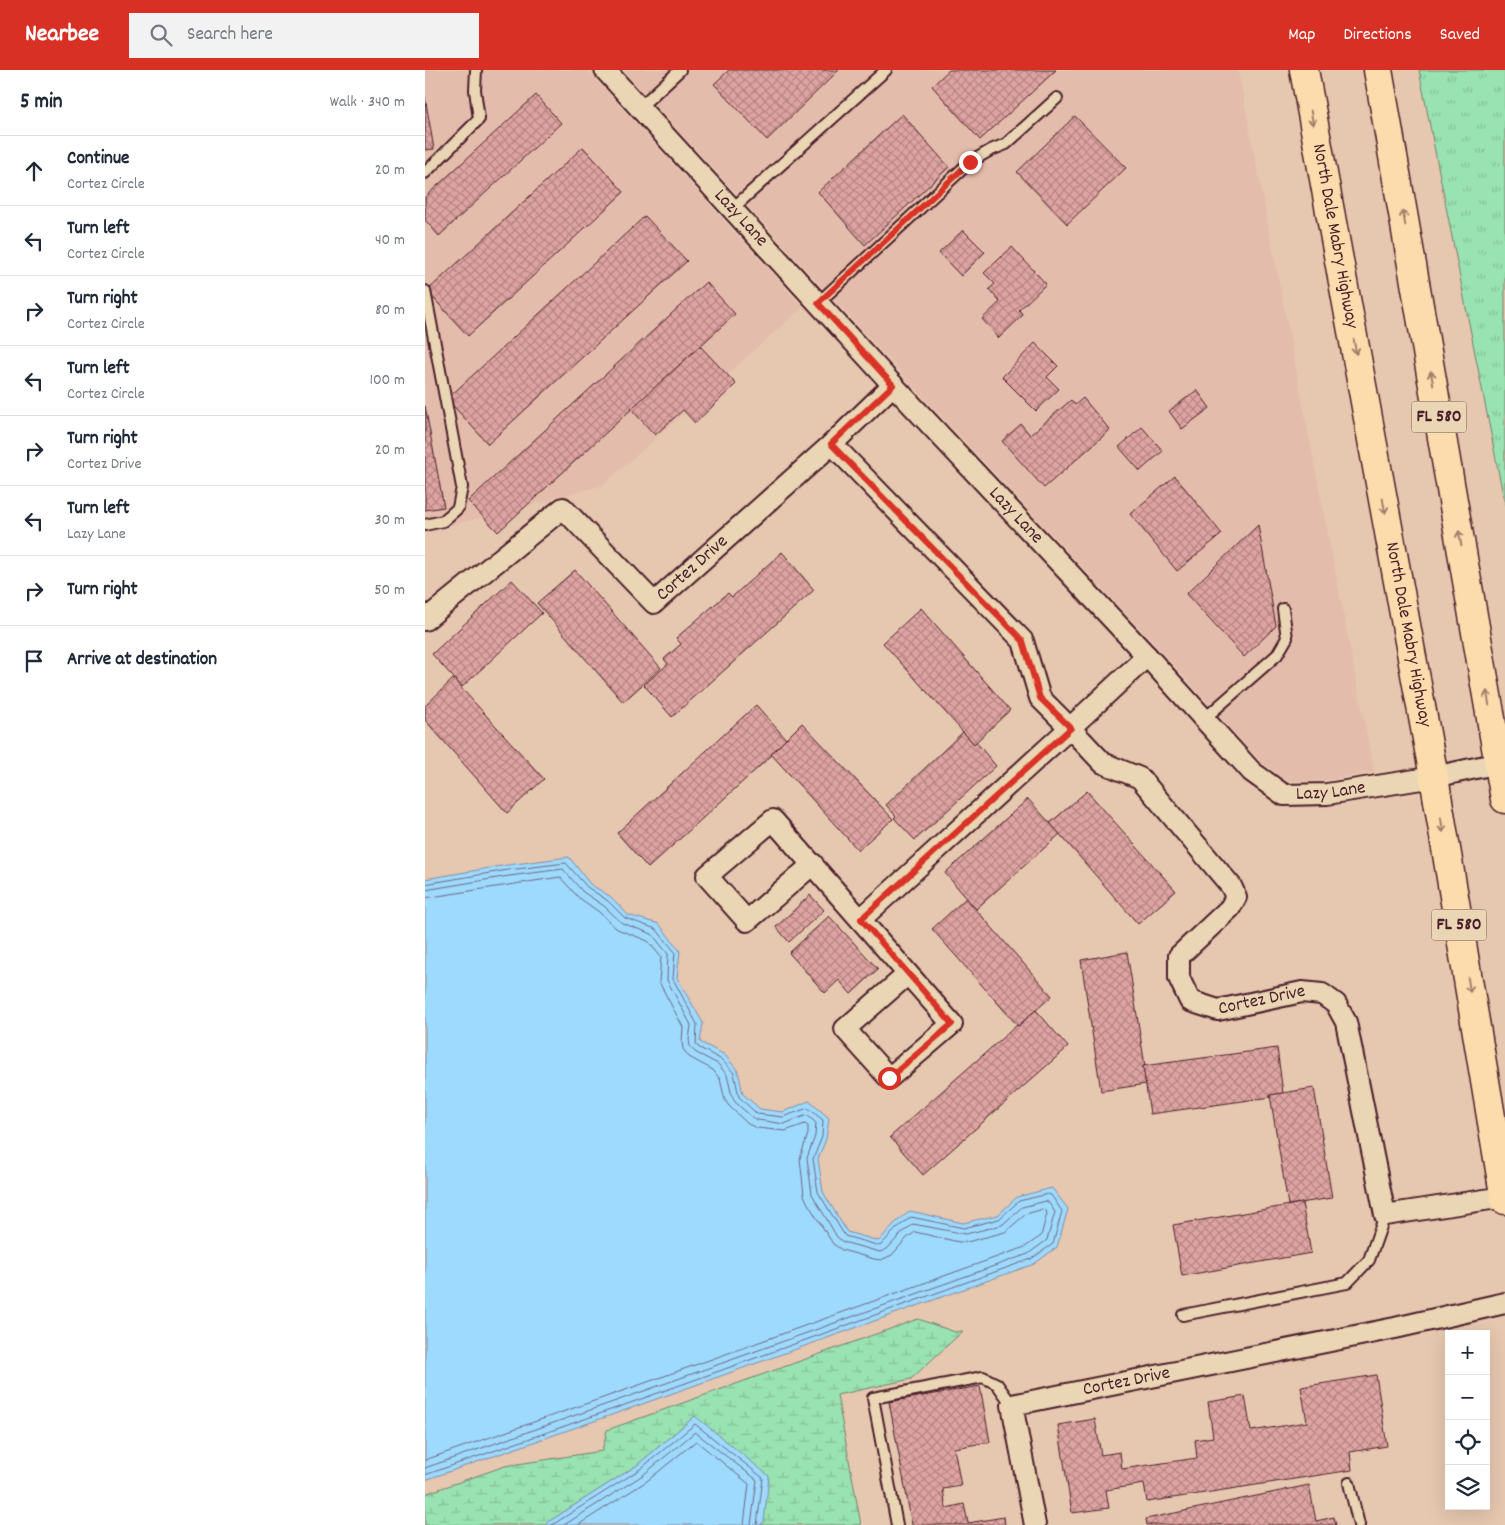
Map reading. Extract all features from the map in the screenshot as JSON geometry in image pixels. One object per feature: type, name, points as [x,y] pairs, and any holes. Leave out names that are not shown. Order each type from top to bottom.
[{"type":"main road","name":"North Dale Mabry Highway","points":[[1303,70],[1434,777],[1505,1199]]},
{"type":"main road","name":"FL 580","points":[[1378,70],[1505,799]]},
{"type":"street","name":"Lazy Lane","points":[[605,70],[893,385],[1147,656],[1252,772],[1284,795],[1327,794],[1434,777],[1499,763]]},
{"type":"street","name":"Cortez Drive","points":[[425,620],[563,508],[654,603],[831,444],[893,385]]},
{"type":"street","points":[[831,444],[1023,641],[1040,698],[1071,728]]},
{"type":"street","points":[[861,919],[1071,728],[1147,656]]},
{"type":"street","name":"Cortez Drive","points":[[1071,728],[1103,763],[1140,778],[1231,886],[1236,897],[1230,908],[1179,956],[1179,978],[1190,1001],[1218,1010],[1302,992],[1322,994],[1336,1004],[1346,1022],[1385,1215]]},
{"type":"street","points":[[813,864],[747,921],[707,876],[773,820],[813,864],[952,1024],[889,1078],[845,1029],[908,974]]},
{"type":"street","points":[[1385,1215],[1505,1199]]},
{"type":"street","name":"Cortez Drive","points":[[1012,1405],[1395,1328],[1505,1303]]},
{"type":"street","points":[[1012,1405],[1035,1525]]},
{"type":"lane","points":[[425,173],[479,119],[475,90],[477,70]]},
{"type":"lane","points":[[639,108],[680,70]]},
{"type":"lane","points":[[732,209],[887,70]]},
{"type":"lane","points":[[818,303],[970,162],[1006,144],[1057,98]]},
{"type":"lane","points":[[425,291],[462,487],[458,508],[443,521],[425,525]]},
{"type":"lane","points":[[1204,719],[1277,655],[1287,638],[1283,609]]},
{"type":"lane","points":[[1183,1315],[1347,1283],[1369,1260],[1385,1215]]},
{"type":"lane","points":[[897,1525],[873,1398],[983,1377],[997,1384],[1012,1405]]},
{"type":"lane","points":[[1349,1483],[1359,1525]]},
{"type":"shaded area","points":[[425,70],[587,70],[803,307],[603,485],[562,496],[555,496],[550,500],[425,532]]},
{"type":"shaded area","points":[[623,70],[1238,70],[1374,772],[1325,780],[1287,781],[1260,761],[1148,636],[903,375]]},
{"type":"green space","points":[[1419,70],[1505,70],[1505,505]]},
{"type":"green space","points":[[918,1319],[955,1332],[963,1331],[911,1379],[837,1395],[861,1525],[760,1525],[764,1522],[695,1416],[636,1466],[545,1525],[425,1525],[425,1494],[505,1466],[602,1451],[607,1430]]},
{"type":"water","points":[[569,857],[590,884],[611,897],[628,915],[659,924],[680,951],[677,978],[703,1023],[700,1042],[725,1055],[738,1071],[743,1094],[760,1109],[783,1112],[809,1101],[829,1118],[826,1139],[818,1159],[823,1192],[847,1232],[879,1241],[894,1224],[910,1211],[963,1223],[998,1215],[1017,1197],[1052,1188],[1068,1209],[1057,1247],[1034,1264],[425,1480],[425,879]]},
{"type":"water","points":[[695,1416],[769,1476],[764,1522],[760,1525],[545,1525],[636,1466]]},
{"type":"building","points":[[729,70],[839,70],[767,140],[714,84]]},
{"type":"building","points":[[949,70],[1056,70],[980,140],[932,86]]},
{"type":"building","points":[[536,95],[561,123],[439,236],[425,220],[425,197]]},
{"type":"building","points":[[425,97],[434,149],[425,150]]},
{"type":"building","points":[[902,114],[949,167],[865,245],[818,192]]},
{"type":"building","points":[[1075,116],[1126,168],[1067,224],[1017,172]]},
{"type":"building","points":[[583,147],[624,192],[468,336],[427,291]]},
{"type":"building","points":[[645,216],[687,261],[488,444],[447,399]]},
{"type":"building","points":[[963,230],[985,252],[961,276],[939,253]]},
{"type":"building","points":[[1012,247],[1046,284],[1019,310],[1023,315],[999,338],[982,319],[1000,302],[989,289],[995,284],[984,273]]},
{"type":"building","points":[[706,282],[735,314],[498,532],[468,501]]},
{"type":"building","points":[[1035,343],[1058,366],[1047,377],[1059,389],[1036,411],[1002,377]]},
{"type":"building","points":[[700,346],[736,384],[695,423],[683,410],[655,435],[631,409]]},
{"type":"building","points":[[1197,390],[1210,408],[1182,429],[1169,411]]},
{"type":"building","points":[[1083,398],[1110,430],[1044,488],[1002,441],[1021,424],[1030,435],[1071,400],[1075,405]]},
{"type":"building","points":[[425,406],[444,507],[425,510]]},
{"type":"building","points":[[1142,427],[1163,451],[1140,471],[1119,447]]},
{"type":"building","points":[[1175,476],[1222,534],[1177,571],[1130,514]]},
{"type":"building","points":[[1258,525],[1276,626],[1244,657],[1186,594]]},
{"type":"building","points":[[782,552],[814,590],[672,717],[644,685],[668,664],[664,659],[681,644],[676,638],[728,593],[732,597]]},
{"type":"building","points":[[575,570],[661,668],[623,702],[537,603]]},
{"type":"building","points":[[512,580],[542,613],[462,687],[432,654]]},
{"type":"building","points":[[921,608],[1010,710],[974,744],[883,643]]},
{"type":"building","points":[[453,679],[544,779],[507,813],[425,720],[425,706]]},
{"type":"building","points":[[756,705],[786,739],[772,755],[648,868],[617,833]]},
{"type":"building","points":[[802,723],[893,819],[858,850],[771,754]]},
{"type":"building","points":[[963,732],[974,744],[976,742],[996,766],[915,840],[894,818],[896,816],[886,805]]},
{"type":"building","points":[[1087,791],[1176,891],[1138,924],[1050,823]]},
{"type":"building","points":[[1028,799],[1060,834],[976,909],[945,873]]},
{"type":"building","points":[[810,895],[824,910],[789,942],[776,927]]},
{"type":"building","points":[[966,898],[1052,996],[1018,1026],[932,929]]},
{"type":"building","points":[[829,916],[878,969],[851,994],[839,980],[825,993],[789,953]]},
{"type":"building","points":[[1127,952],[1145,1066],[1143,1066],[1146,1084],[1101,1091],[1081,960]]},
{"type":"building","points":[[1036,1010],[1068,1047],[923,1175],[890,1137]]},
{"type":"building","points":[[1277,1048],[1283,1093],[1270,1095],[1271,1097],[1150,1114],[1143,1066]]},
{"type":"building","points":[[1314,1088],[1332,1198],[1288,1205],[1270,1095]]},
{"type":"building","points":[[1302,1203],[1311,1253],[1182,1276],[1173,1225]]},
{"type":"building","points":[[1376,1375],[1387,1446],[1350,1452],[1352,1470],[1147,1502],[1144,1484],[1106,1490],[1109,1508],[1072,1513],[1058,1425],[1095,1419],[1101,1455],[1120,1452],[1122,1469],[1197,1458],[1195,1440],[1213,1437],[1208,1402],[1245,1396],[1251,1431],[1270,1428],[1307,1422],[1301,1387]]},
{"type":"building","points":[[980,1386],[990,1442],[954,1448],[961,1486],[943,1489],[946,1508],[964,1504],[968,1523],[1004,1517],[1005,1525],[912,1525],[889,1402]]},
{"type":"building","points":[[1309,1485],[1316,1521],[1334,1517],[1336,1525],[1147,1525],[1146,1519]]},
{"type":"route","points":[[889,1078],[952,1024],[861,919],[1071,728],[1040,698],[1023,641],[831,444],[893,385],[818,303],[970,162]]}]
